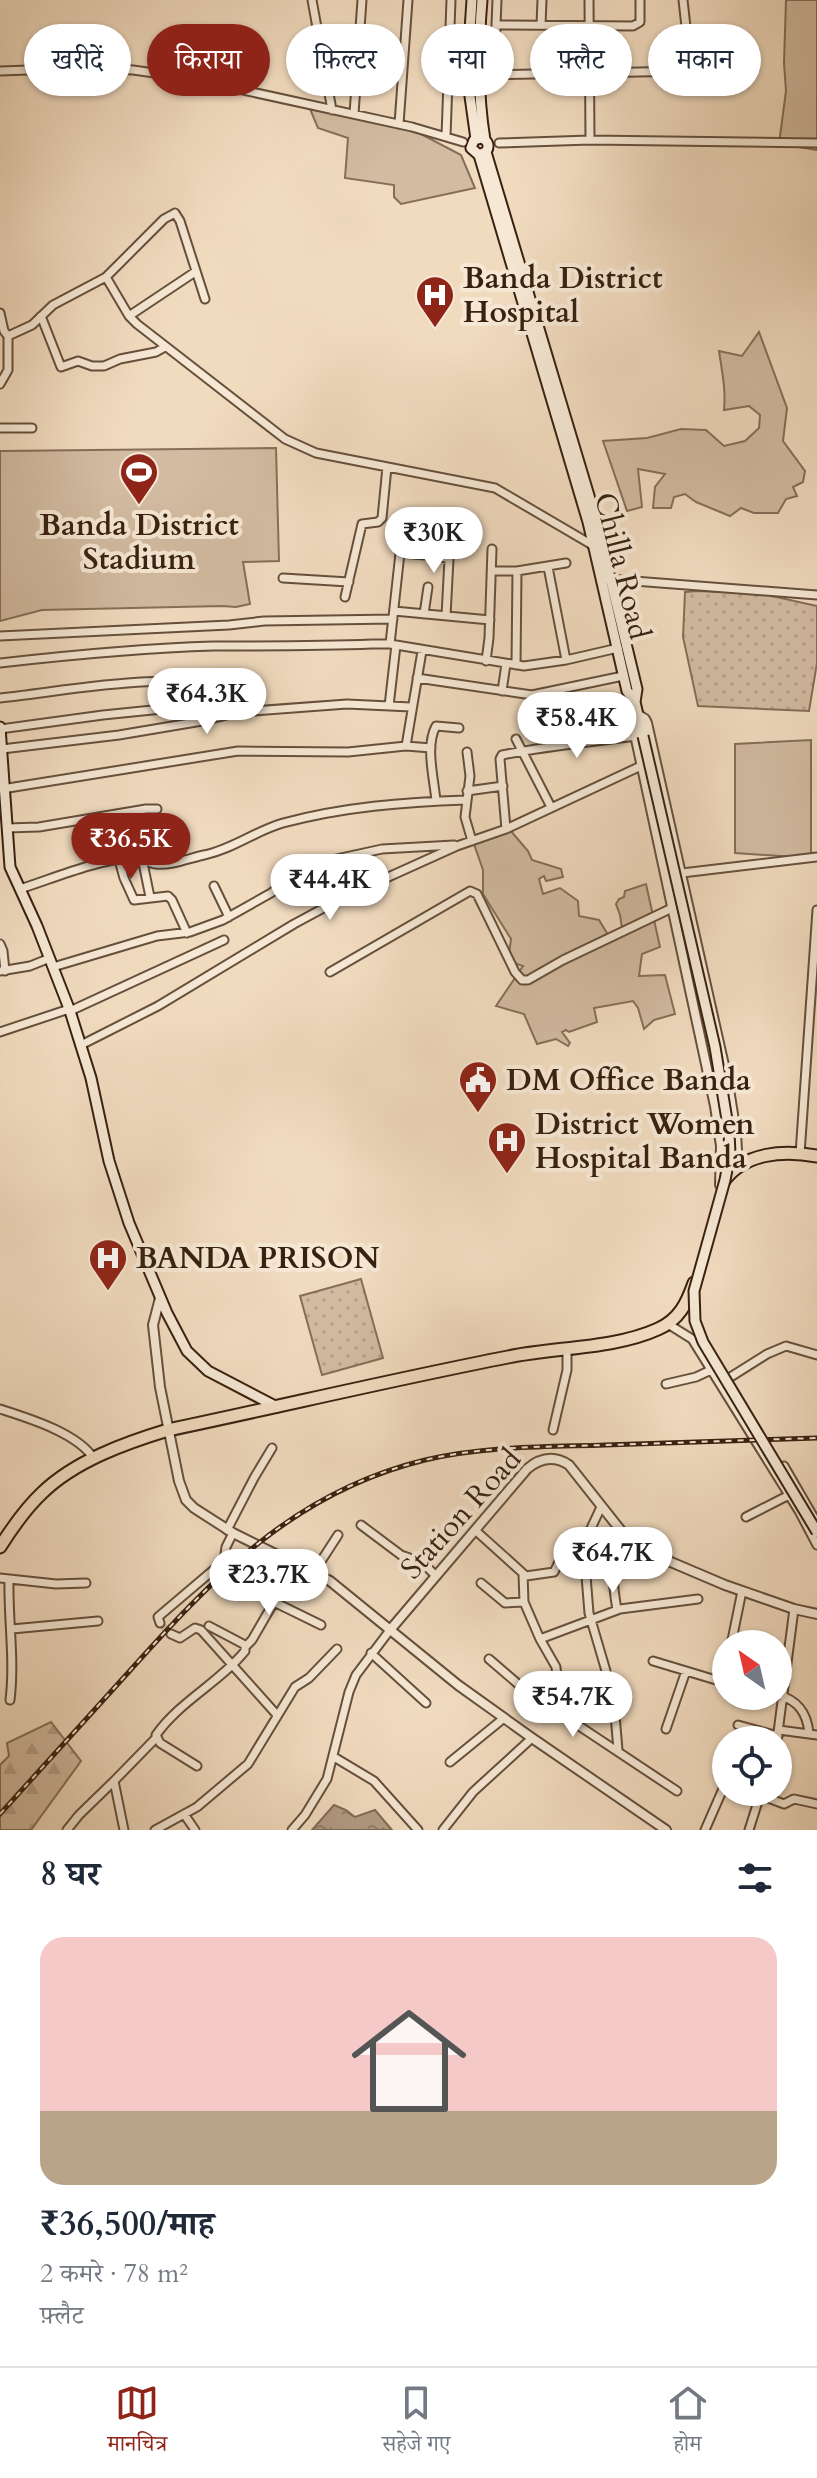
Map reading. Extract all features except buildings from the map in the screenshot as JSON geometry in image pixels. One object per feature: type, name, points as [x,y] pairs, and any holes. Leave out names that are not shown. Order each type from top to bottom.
[{"type":"highway","points":[[0,1547],[29,1506],[44,1491],[60,1478],[125,1444],[168,1430],[459,1366],[623,1339],[668,1324],[684,1309],[689,1298],[723,1183],[738,1167],[763,1156],[817,1156]]},
{"type":"main road","points":[[472,0],[467,75],[479,145],[596,519],[606,579],[637,689],[635,702]]},
{"type":"main road","points":[[481,24],[482,0]]},
{"type":"main road","points":[[478,96],[479,145]]},
{"type":"main road","name":"Chilla Road","points":[[531,314],[594,546],[606,579],[623,676],[627,691],[635,702],[639,736],[721,1084],[730,1154],[723,1183]]},
{"type":"main road","points":[[0,728],[7,828],[4,840],[10,867],[70,1010],[119,1196],[160,1298],[176,1333],[196,1361],[227,1382],[277,1407]]},
{"type":"main road","points":[[723,1183],[697,1279],[693,1299],[695,1321],[703,1342],[817,1532]]},
{"type":"street","points":[[312,0],[332,110]]},
{"type":"street","points":[[354,114],[362,0]]},
{"type":"street","points":[[399,124],[408,0]]},
{"type":"street","points":[[446,136],[451,0]]},
{"type":"street","points":[[496,24],[497,0]]},
{"type":"street","points":[[541,24],[542,0]]},
{"type":"street","points":[[589,0],[589,24]]},
{"type":"street","points":[[632,25],[637,25],[641,18],[640,0]]},
{"type":"street","points":[[632,72],[691,71],[683,0]]},
{"type":"street","points":[[0,71],[41,68],[133,70],[183,77],[399,124],[479,145],[590,140],[817,143]]},
{"type":"street","points":[[589,96],[590,140]]},
{"type":"street","points":[[8,336],[32,325],[53,305],[106,277],[164,219],[175,213],[205,299]]},
{"type":"street","points":[[129,316],[195,272]]},
{"type":"street","points":[[106,277],[129,316],[165,347],[299,447],[495,488],[594,546]]},
{"type":"street","points":[[0,313],[8,336],[8,370],[0,384]]},
{"type":"street","points":[[41,316],[61,367],[78,361],[104,366],[165,347]]},
{"type":"street","points":[[0,428],[32,428]]},
{"type":"street","points":[[345,597],[362,524],[378,522],[382,518],[387,467]]},
{"type":"street","points":[[389,706],[393,615],[402,535]]},
{"type":"street","points":[[486,661],[492,549]]},
{"type":"street","points":[[400,553],[449,559],[446,616]]},
{"type":"street","points":[[492,571],[517,571],[566,563]]},
{"type":"street","points":[[548,567],[566,660]]},
{"type":"street","points":[[516,665],[517,571]]},
{"type":"street","points":[[283,578],[349,582]]},
{"type":"street","points":[[606,579],[817,595]]},
{"type":"street","points":[[424,614],[428,587]]},
{"type":"street","points":[[0,636],[393,615],[424,614],[490,620]]},
{"type":"street","points":[[0,663],[185,648],[393,645],[506,664],[535,665],[618,648]]},
{"type":"street","points":[[406,746],[422,651]]},
{"type":"street","points":[[502,691],[506,664]]},
{"type":"street","points":[[417,678],[532,695],[623,676]]},
{"type":"street","points":[[0,698],[142,683],[201,681],[245,689]]},
{"type":"street","points":[[2,749],[119,735],[239,712],[326,704],[411,707]]},
{"type":"street","points":[[0,728],[172,708],[192,709]]},
{"type":"street","points":[[637,714],[647,723],[682,873],[728,1083],[738,1167]]},
{"type":"street","points":[[436,801],[431,748],[434,727],[459,728]]},
{"type":"street","points":[[506,829],[500,757],[537,747],[579,745],[639,736],[717,1118],[723,1183]]},
{"type":"street","points":[[516,739],[551,807]]},
{"type":"street","points":[[2,789],[238,751],[348,752],[406,746],[431,748]]},
{"type":"street","points":[[467,752],[470,776],[465,817],[472,841]]},
{"type":"street","points":[[81,1045],[158,1006],[319,910],[457,846],[506,829],[643,765]]},
{"type":"street","points":[[20,889],[119,860],[142,858],[162,864],[230,848],[250,835],[282,824],[346,809],[436,801],[503,786]]},
{"type":"street","points":[[7,828],[39,827],[157,809]]},
{"type":"street","points":[[0,944],[3,951],[2,971],[51,963],[157,936],[187,933],[229,917],[318,863],[382,849],[457,846]]},
{"type":"street","points":[[682,873],[817,857]]},
{"type":"street","points":[[142,858],[150,897]]},
{"type":"street","points":[[119,860],[134,900],[171,898],[187,933]]},
{"type":"street","points":[[214,886],[229,917]]},
{"type":"street","points":[[330,972],[470,891],[477,894],[515,972],[522,980],[528,980],[672,908]]},
{"type":"street","points":[[800,1154],[817,910]]},
{"type":"street","points":[[0,1032],[70,1010],[224,940]]},
{"type":"street","points":[[160,1298],[153,1325],[160,1387],[179,1481],[186,1500],[230,1531],[330,1581],[504,1718],[666,1830]]},
{"type":"street","points":[[668,1324],[692,1339],[817,1545]]},
{"type":"street","points":[[720,1384],[782,1347],[817,1355]]},
{"type":"street","points":[[553,1430],[567,1370],[567,1348]]},
{"type":"street","points":[[666,1384],[711,1370]]},
{"type":"street","points":[[0,1409],[36,1421],[67,1437],[83,1446],[94,1459]]},
{"type":"street","points":[[160,1623],[158,1617],[224,1561],[230,1531],[254,1478],[272,1448]]},
{"type":"street","name":"Station Road","points":[[390,1630],[527,1469],[542,1460],[554,1459],[569,1465],[622,1533],[645,1551],[742,1591],[817,1614]]},
{"type":"street","points":[[784,1466],[817,1523]]},
{"type":"street","points":[[746,1517],[789,1495]]},
{"type":"street","points":[[601,1507],[586,1539],[584,1551],[591,1620],[615,1715],[618,1750]]},
{"type":"street","points":[[361,1525],[401,1555],[423,1563],[436,1576]]},
{"type":"street","points":[[475,1530],[529,1576],[554,1572],[559,1562],[584,1551]]},
{"type":"street","points":[[617,1610],[611,1574],[622,1533]]},
{"type":"street","points":[[314,1572],[338,1535]]},
{"type":"street","points":[[523,1574],[524,1602],[556,1667],[548,1704]]},
{"type":"street","points":[[0,1578],[56,1584],[86,1583]]},
{"type":"street","points":[[9,1579],[8,1611],[12,1629],[13,1670],[10,1700]]},
{"type":"street","points":[[231,1581],[321,1625]]},
{"type":"street","points":[[481,1583],[505,1603],[524,1602]]},
{"type":"street","points":[[734,1630],[742,1591]]},
{"type":"street","points":[[540,1639],[617,1610],[698,1599]]},
{"type":"street","points":[[70,1829],[156,1738],[174,1712],[233,1666],[257,1633],[274,1602]]},
{"type":"street","points":[[791,1630],[794,1609]]},
{"type":"street","points":[[12,1629],[98,1621]]},
{"type":"street","points":[[209,1626],[246,1646]]},
{"type":"street","points":[[171,1634],[180,1638],[198,1628],[277,1715]]},
{"type":"street","points":[[292,1830],[319,1795],[334,1757],[356,1675],[390,1630]]},
{"type":"street","points":[[155,1830],[210,1797],[248,1764],[298,1684],[309,1678],[337,1649]]},
{"type":"street","points":[[371,1653],[426,1703]]},
{"type":"street","points":[[489,1659],[525,1690],[677,1791]]},
{"type":"street","points":[[653,1661],[712,1679]]},
{"type":"street","points":[[666,1729],[686,1671]]},
{"type":"street","points":[[792,1701],[801,1709],[813,1734],[792,1735]]},
{"type":"street","points":[[450,1762],[504,1718]]},
{"type":"street","points":[[738,1725],[742,1726]]},
{"type":"street","points":[[156,1738],[197,1766]]},
{"type":"street","points":[[443,1830],[473,1792],[532,1738]]},
{"type":"street","points":[[334,1757],[374,1781],[418,1830]]},
{"type":"street","points":[[114,1781],[124,1830]]},
{"type":"street","points":[[792,1800],[817,1804]]},
{"type":"street","points":[[705,1830],[716,1806]]},
{"type":"street","points":[[749,1830],[757,1806]]},
{"type":"street","points":[[184,1814],[195,1830]]},
{"type":"green space","points":[[786,0],[817,0],[817,150],[779,144],[786,91]]},
{"type":"green space","points":[[310,109],[417,128],[419,133],[461,155],[475,188],[401,204],[394,197],[394,185],[345,178],[348,138],[318,128]]},
{"type":"green space","points":[[759,332],[787,408],[783,441],[805,471],[803,482],[793,487],[797,496],[786,499],[778,513],[754,513],[741,508],[730,516],[685,494],[674,497],[671,508],[653,508],[655,487],[665,474],[638,469],[642,507],[627,511],[603,441],[647,438],[681,429],[706,430],[724,446],[745,441],[759,428],[760,415],[749,406],[724,410],[719,351],[742,356]]},
{"type":"green space","name":"Banda District Stadium","points":[[276,448],[279,561],[243,562],[250,604],[236,607],[42,610],[0,621],[0,451]]},
{"type":"green space","points":[[685,592],[763,594],[817,606],[817,663],[809,711],[698,706],[683,637]]},
{"type":"green space","points":[[811,740],[811,858],[735,853],[735,744]]},
{"type":"green space","points":[[510,830],[532,860],[561,869],[563,877],[546,881],[544,876],[539,879],[543,894],[560,888],[578,901],[579,916],[599,920],[610,938],[623,935],[616,904],[619,899],[624,897],[625,891],[646,884],[660,947],[642,954],[639,976],[665,975],[675,1014],[654,1020],[644,1029],[633,1001],[594,1008],[597,1022],[562,1032],[570,1043],[568,1046],[556,1039],[537,1044],[524,1014],[496,1006],[523,966],[508,961],[511,939],[483,894],[483,870],[474,844]]},
{"type":"green space","points":[[361,1279],[383,1358],[322,1375],[300,1296]]},
{"type":"green space","points":[[51,1722],[81,1761],[31,1830],[0,1830],[0,1765],[9,1756],[7,1743]]},
{"type":"water","points":[[334,1805],[355,1817],[375,1810],[392,1830],[312,1830]]},
{"type":"tunnel","points":[[160,1623],[171,1634]]},
{"type":"railway","points":[[0,1814],[158,1639],[224,1573],[295,1517],[335,1493],[378,1474],[425,1460],[470,1452],[817,1438]]},
{"type":"place","name":"Banda District Hospital","points":[[435,329]]},
{"type":"place","name":"Banda District Stadium","points":[[139,506]]},
{"type":"place","name":"DM Office Banda","points":[[478,1114]]},
{"type":"place","name":"District Women Hospital Banda","points":[[507,1175]]},
{"type":"place","name":"BANDA PRISON","points":[[108,1292]]}]
